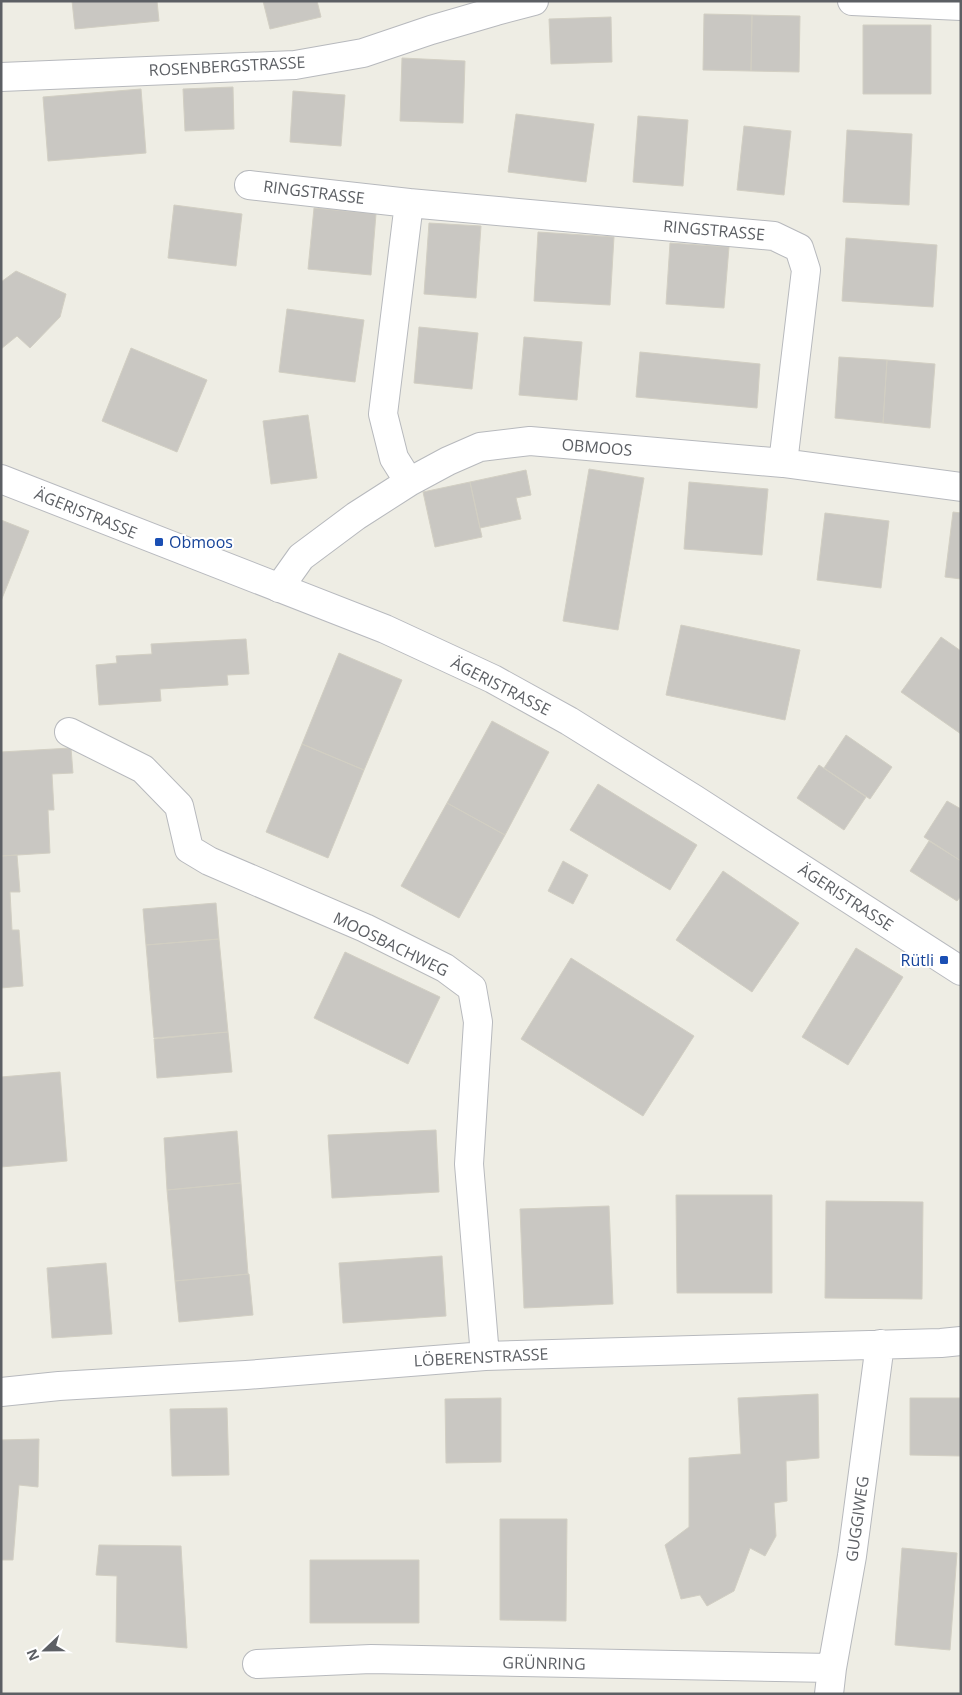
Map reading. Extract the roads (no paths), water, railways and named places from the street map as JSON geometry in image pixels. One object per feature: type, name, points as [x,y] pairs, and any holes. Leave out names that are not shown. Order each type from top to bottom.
[{"type":"street","name":"ROSENBERGSTRASSE","points":[[1,77],[295,65],[363,54],[431,30],[534,1]]},
{"type":"street","points":[[852,1],[961,6]]},
{"type":"street","name":"RINGSTRASSE","points":[[249,185],[409,204],[774,236],[799,248],[806,270],[783,463]]},
{"type":"street","points":[[408,482],[394,458],[383,414],[409,204]]},
{"type":"street","name":"OBMOOS","points":[[279,588],[301,557],[356,516],[408,482],[480,447],[530,441],[783,463],[961,487]]},
{"type":"street","name":"ÄGERISTRASSE","points":[[1,479],[385,629],[493,679],[569,721],[961,971]]},
{"type":"street","name":"MOOSBACHWEG","points":[[69,732],[143,768],[179,806],[189,848],[209,861],[365,928],[445,968],[472,988],[478,1022],[469,1164],[485,1356]]},
{"type":"street","name":"LÖBERENSTRASSE","points":[[1,1392],[485,1356],[961,1341]]},
{"type":"street","name":"GUGGIWEG","points":[[830,1681],[852,1556],[880,1344]]},
{"type":"street","name":"GRÜNRING","points":[[258,1664],[371,1659],[830,1681]]},
{"type":"place","name":"Obmoos","points":[[159,542]]},
{"type":"place","name":"Rütli","points":[[944,960]]}]
